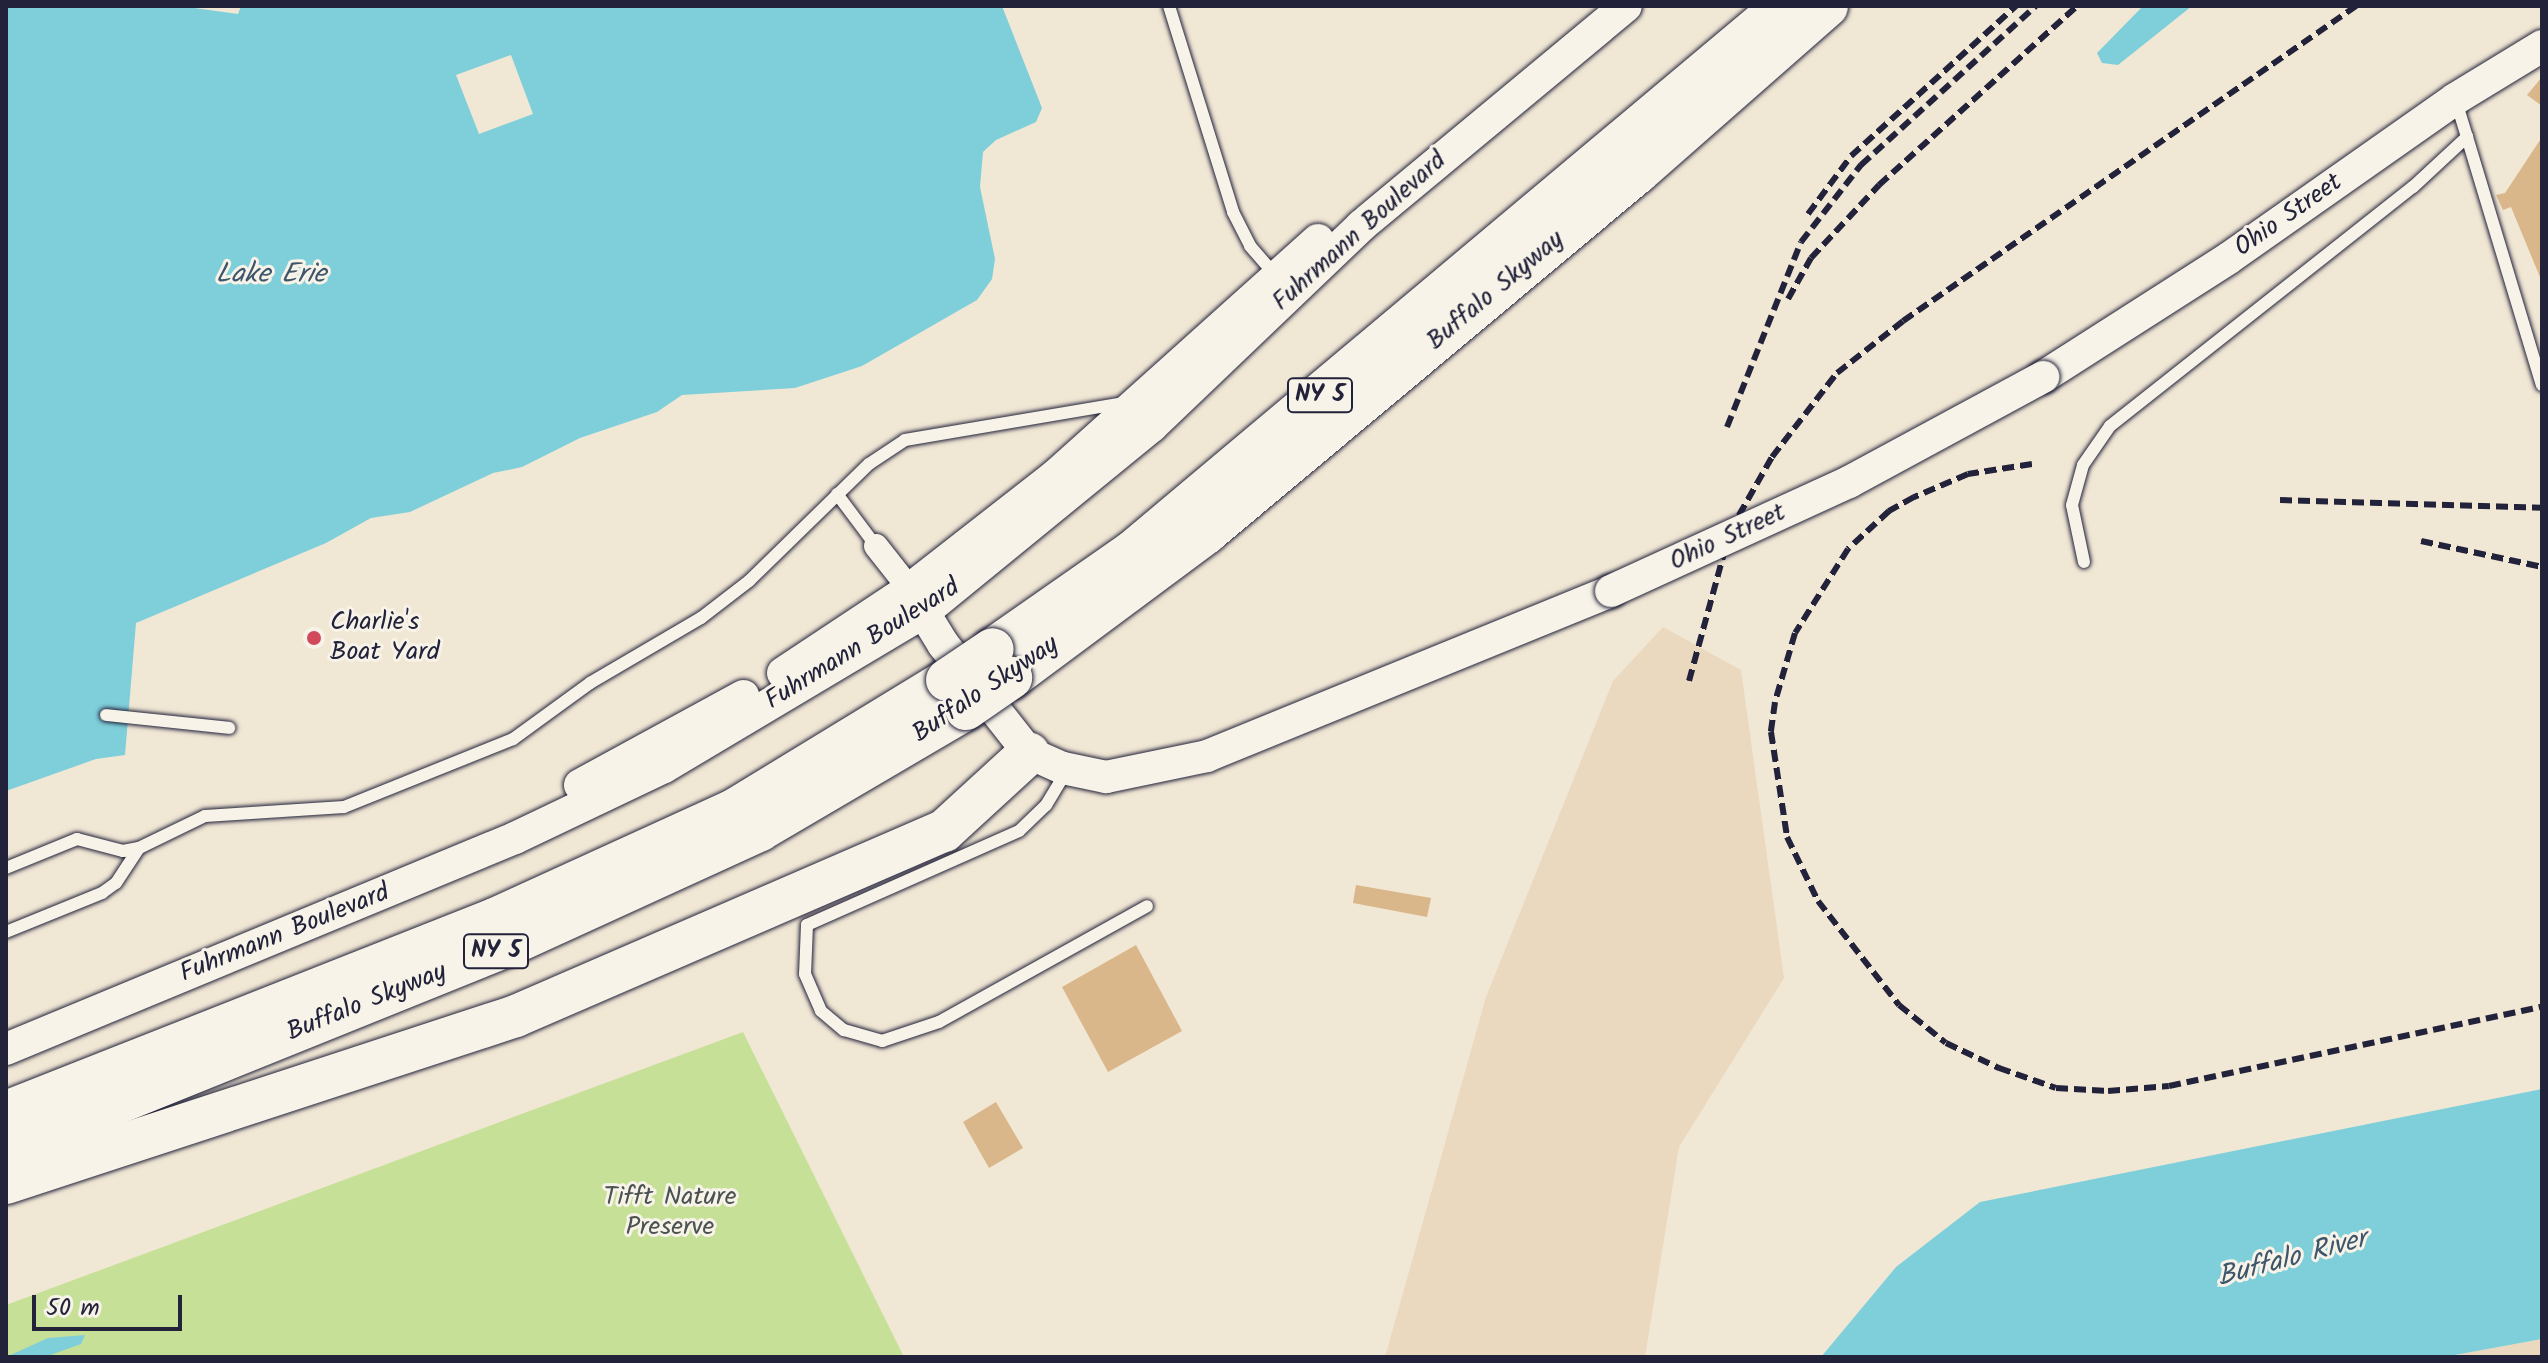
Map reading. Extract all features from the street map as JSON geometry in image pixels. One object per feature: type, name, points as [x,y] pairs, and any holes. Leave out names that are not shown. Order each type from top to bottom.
[{"type":"highway","name":"Buffalo Skyway","points":[[1002,664],[1783,6]]},
{"type":"highway","name":"Buffalo Skyway","points":[[6,1148],[507,946],[760,830],[956,694],[1206,533],[1637,173],[1827,6]]},
{"type":"highway","name":"Buffalo Skyway","points":[[6,1112],[495,919],[734,810],[956,694]]},
{"type":"highway","points":[[6,1183],[516,1016],[944,831],[1029,753]]},
{"type":"street","name":"Fuhrmann Boulevard","points":[[6,1049],[529,832],[664,767],[917,600],[1152,426],[1283,285],[1480,101],[1602,6]]},
{"type":"street","name":"Fuhrmann Boulevard","points":[[6,1027],[544,804],[917,600],[1156,390],[1283,285],[1361,226],[1626,6]]},
{"type":"street","name":"Ohio Street","points":[[917,600],[951,656],[1029,753],[1067,769],[1106,777],[1207,756],[1611,591],[1849,482],[2043,377],[2229,258],[2455,99],[2542,46]]},
{"type":"street","points":[[876,546],[917,600]]},
{"type":"lane","points":[[1169,6],[1233,212],[1250,246],[1283,285]]},
{"type":"lane","points":[[2455,99],[2542,385]]},
{"type":"lane","points":[[2084,562],[2072,505],[2083,465],[2110,426],[2413,187],[2467,137]]},
{"type":"lane","points":[[6,868],[77,839],[123,851],[139,848],[205,816],[344,807],[513,739],[590,683],[701,618],[749,581],[869,464],[905,440],[978,424],[1103,407],[1156,390]]},
{"type":"lane","points":[[837,494],[876,546]]},
{"type":"lane","points":[[106,715],[229,728]]},
{"type":"lane","points":[[1067,769],[1046,805],[1019,831],[807,925],[805,974],[821,1011],[844,1030],[882,1041],[939,1022],[1147,906]]},
{"type":"lane","points":[[6,932],[102,893],[116,883],[139,848]]},
{"type":"shaded area","points":[[1663,627],[1741,670],[1784,978],[1679,1147],[1645,1357],[1385,1357],[1486,997],[1613,681]]},
{"type":"shaded area","points":[[2542,1339],[2542,1357],[2444,1357]]},
{"type":"green space","name":"Tifft Nature Preserve","points":[[743,1032],[904,1357],[6,1357],[6,1305]]},
{"type":"water","name":"Lake Erie","points":[[6,6],[180,6],[238,14],[241,6],[1002,6],[1042,108],[1036,122],[996,140],[983,152],[980,187],[995,259],[992,279],[977,300],[862,366],[795,388],[682,395],[657,412],[580,438],[522,467],[493,473],[410,512],[371,518],[326,543],[136,623],[125,755],[96,759],[6,791]]},
{"type":"water","points":[[2143,6],[2192,6],[2118,65],[2102,63],[2097,53]]},
{"type":"water","name":"Buffalo River","points":[[2542,1089],[2542,1339],[2444,1357],[1821,1357],[1896,1267],[1980,1202]]},
{"type":"water","points":[[85,1335],[81,1344],[45,1357],[6,1357],[48,1338]]},
{"type":"pier","points":[[511,55],[533,114],[479,134],[456,75]]},
{"type":"building","points":[[2542,77],[2542,106],[2527,95]]},
{"type":"building","points":[[2542,137],[2542,282],[2511,207],[2503,210],[2496,195],[2505,193]]},
{"type":"building","points":[[1356,885],[1431,898],[1427,917],[1353,903]]},
{"type":"building","points":[[1136,945],[1182,1031],[1108,1072],[1062,987]]},
{"type":"building","points":[[996,1102],[1023,1148],[989,1168],[963,1122]]},
{"type":"railway","points":[[1808,214],[1851,156],[2016,6]]},
{"type":"railway","points":[[1727,427],[1801,242],[1861,165],[2036,6]]},
{"type":"railway","points":[[1788,299],[1811,258],[1879,185],[2077,6]]},
{"type":"railway","points":[[1689,681],[1730,531],[1772,457],[1837,373],[1903,321],[2356,6]]},
{"type":"railway","points":[[2032,464],[1968,474],[1889,511],[1848,549],[1795,633],[1775,702],[1771,732],[1787,837],[1818,901],[1899,1005],[1946,1043],[1999,1068],[2056,1088],[2108,1091],[2169,1086],[2542,1007]]},
{"type":"railway","points":[[2280,500],[2542,508]]},
{"type":"railway","points":[[2421,541],[2542,567]]},
{"type":"place","name":"Charlie's Boat Yard","points":[[314,638]]}]
